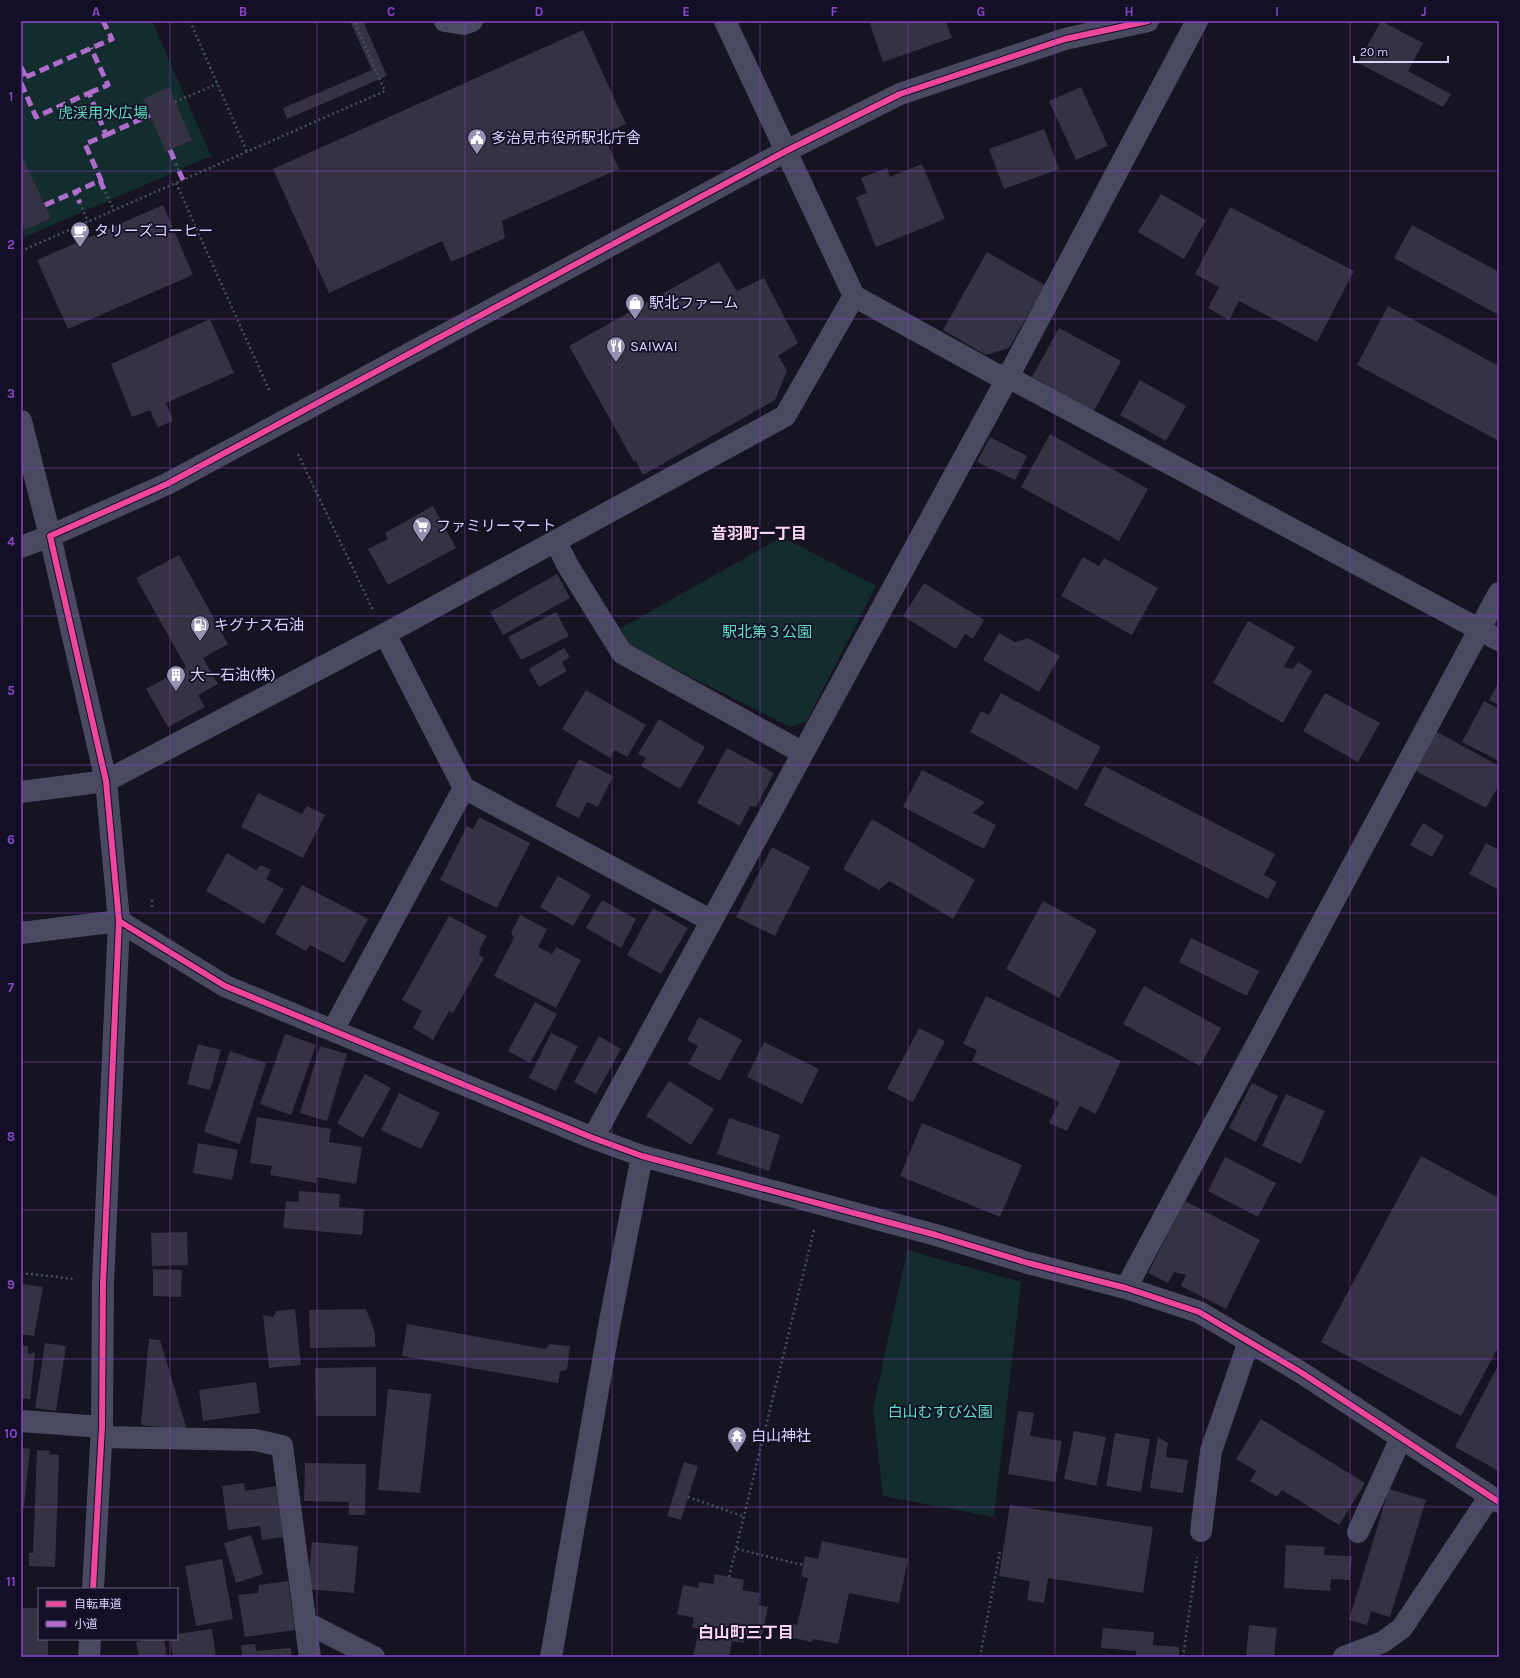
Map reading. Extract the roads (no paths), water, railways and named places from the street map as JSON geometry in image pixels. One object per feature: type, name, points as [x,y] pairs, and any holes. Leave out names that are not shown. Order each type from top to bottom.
[{"type":"street","points":[[445,21],[464,24],[472,21]]},
{"type":"street","points":[[725,21],[854,296],[995,374],[1008,377],[1499,640]]},
{"type":"street","points":[[21,547],[50,536],[167,484],[786,151],[900,94],[1065,39],[1148,21]]},
{"type":"street","points":[[593,1138],[710,920],[1008,377],[1197,21]]},
{"type":"street","points":[[21,792],[106,781],[385,634],[785,416],[854,296]]},
{"type":"street","points":[[21,421],[50,536],[106,781],[119,921],[103,1283],[101,1432],[93,1588]]},
{"type":"street","points":[[556,542],[568,566],[622,653],[802,753]]},
{"type":"street","points":[[1126,1288],[1499,593]]},
{"type":"street","points":[[385,634],[464,788],[710,920]]},
{"type":"street","points":[[333,1030],[464,788]]},
{"type":"street","points":[[21,933],[119,921],[225,986],[593,1138],[642,1156],[936,1235],[1028,1263],[1126,1288],[1199,1312],[1302,1373],[1494,1499],[1402,1628],[1383,1642],[1344,1657]]},
{"type":"street","points":[[551,1657],[610,1321],[642,1156]]},
{"type":"street","points":[[1201,1531],[1211,1451],[1249,1341]]},
{"type":"street","points":[[21,1421],[101,1432],[255,1440],[282,1446],[310,1657]]},
{"type":"street","points":[[1358,1532],[1401,1438]]},
{"type":"street","points":[[305,1622],[374,1657]]},
{"type":"street","points":[[89,1657],[90,1640]]},
{"type":"place","name":"多治見市役所駅北庁舎","points":[[477,155]]},
{"type":"place","name":"タリーズコーヒー","points":[[80,248]]},
{"type":"place","name":"駅北ファーム","points":[[635,320]]},
{"type":"place","name":"SAIWAI","points":[[616,363]]},
{"type":"place","name":"ファミリーマート","points":[[422,543]]},
{"type":"place","name":"キグナス石油","points":[[200,642]]},
{"type":"place","name":"大一石油(株)","points":[[176,692]]},
{"type":"place","name":"白山神社","points":[[737,1453]]},
{"type":"district","name":"音羽町一丁目","points":[[759,533]]},
{"type":"district","name":"白山町三丁目","points":[[746,1632]]},
{"type":"park label","name":"虎渓用水広場","points":[[103,113]]},
{"type":"park label","name":"駅北第３公園","points":[[767,632]]},
{"type":"park label","name":"白山むすび公園","points":[[940,1412]]}]
